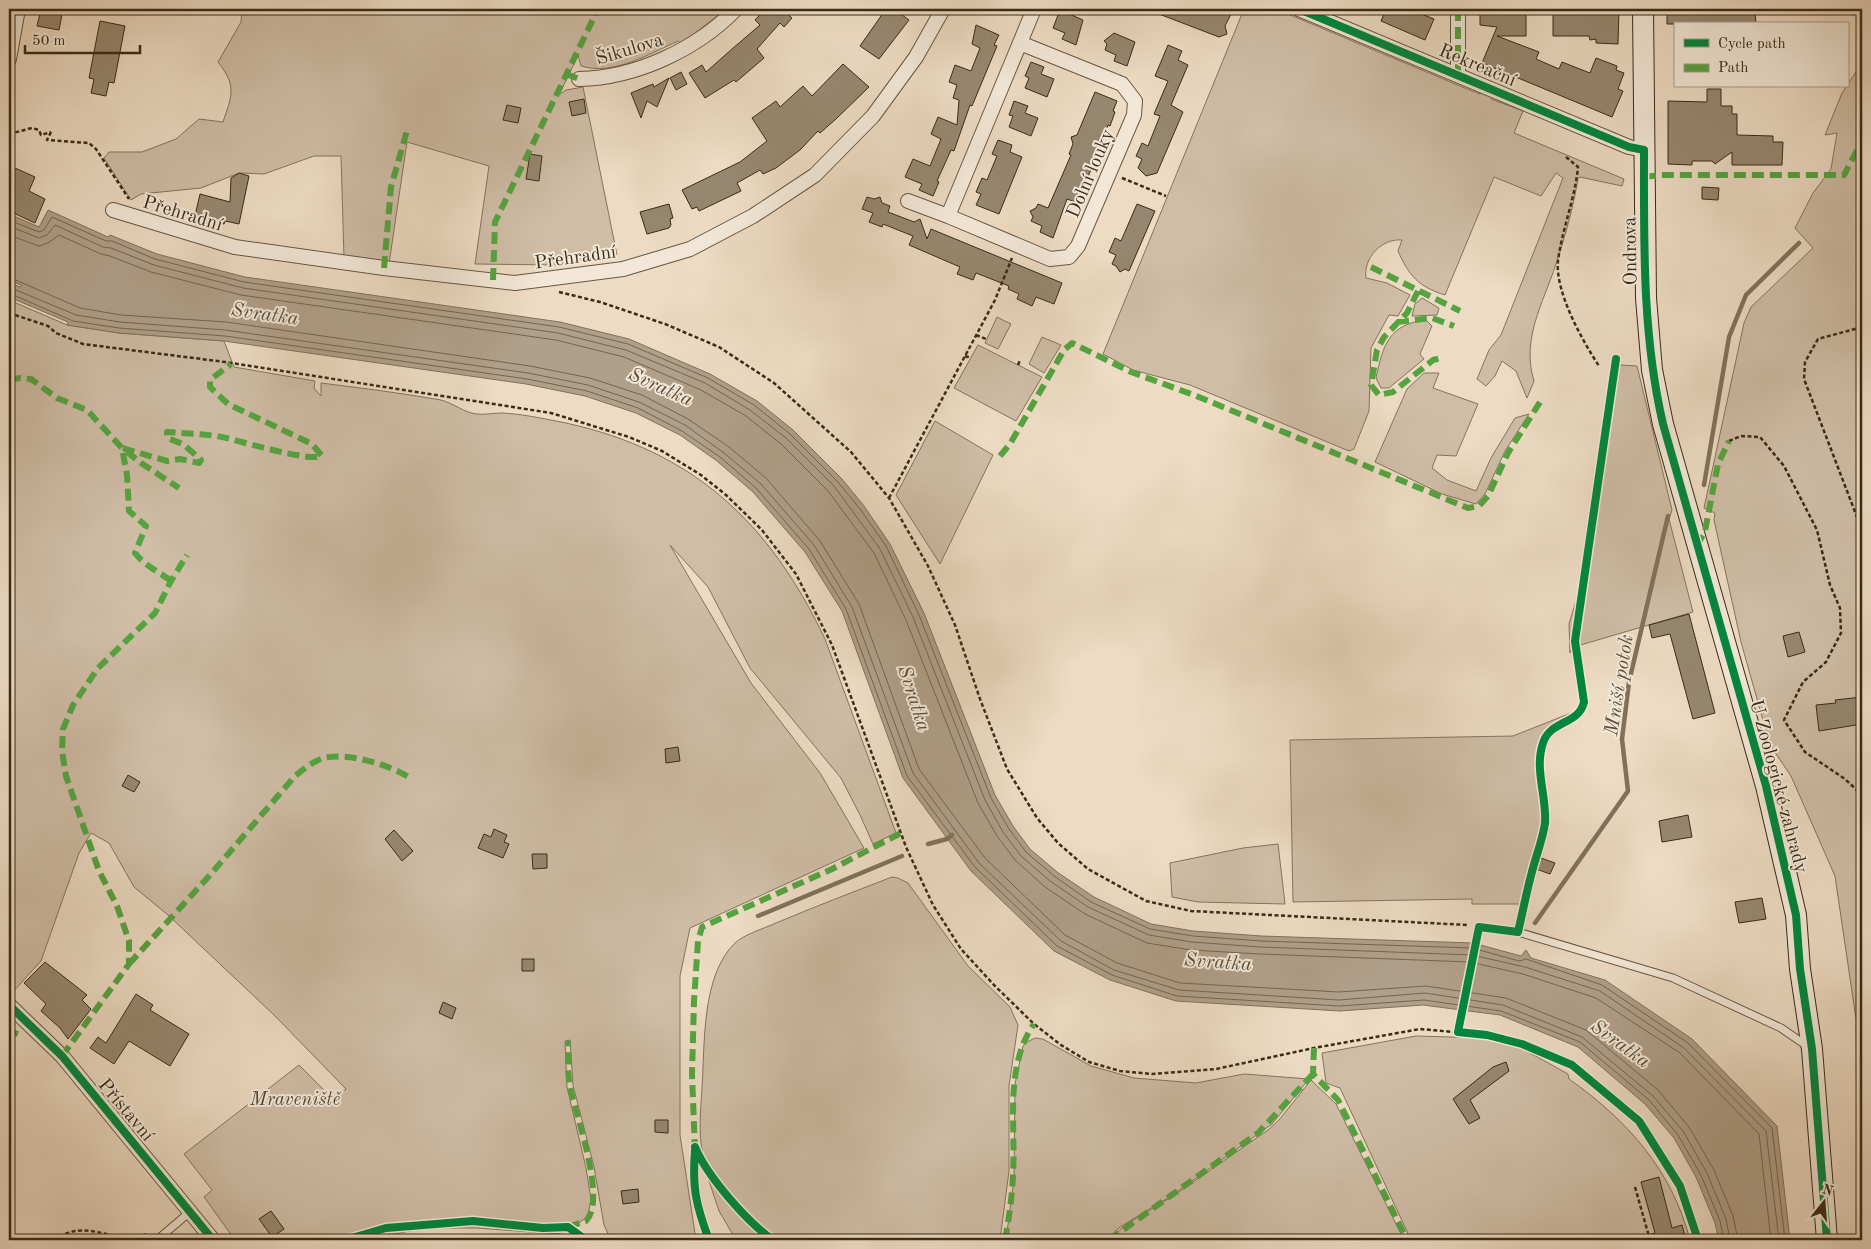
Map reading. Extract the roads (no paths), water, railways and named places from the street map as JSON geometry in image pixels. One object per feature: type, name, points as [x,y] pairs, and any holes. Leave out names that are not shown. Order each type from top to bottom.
[{"type":"street","points":[[9,59],[18,9]]},
{"type":"street","name":"Šikulova","points":[[579,79],[626,72],[680,52],[724,21],[736,9]]},
{"type":"street","name":"Přehradní","points":[[119,212],[235,247],[515,283],[623,270],[690,249],[753,216],[815,175],[873,116],[916,57],[943,9]]},
{"type":"street","points":[[948,216],[1034,9]]},
{"type":"street","name":"Rekreační","points":[[1299,9],[1458,73],[1629,146],[1644,150]]},
{"type":"street","points":[[1458,9],[1458,73]]},
{"type":"street","name":"Ondrova","points":[[1643,9],[1646,298],[1650,350]]},
{"type":"street","name":"Dolní louky","points":[[908,201],[1050,259],[1069,257],[1078,246],[1134,115],[1135,101],[1122,84],[1020,42]]},
{"type":"street","name":"U Zoologické zahrady","points":[[1650,350],[1655,389],[1663,424],[1780,840],[1796,915],[1800,969],[1812,1049],[1827,1240]]},
{"type":"street","name":"Přístavní","points":[[9,1005],[62,1056],[213,1240]]},
{"type":"lane","points":[[1479,928],[1518,932],[1673,978],[1782,1028],[1812,1049]]},
{"type":"lane","points":[[157,1240],[191,1211]]},
{"type":"water","name":"Svratka","points":[[48,210],[108,237],[110,235],[157,254],[245,277],[560,322],[629,339],[710,374],[757,401],[793,430],[842,479],[864,506],[890,544],[924,613],[995,795],[1013,826],[1030,849],[1057,872],[1094,897],[1151,924],[1193,931],[1261,936],[1473,943],[1521,956],[1526,950],[1531,958],[1605,980],[1692,1039],[1777,1126],[1790,1240],[1719,1240],[1715,1223],[1696,1177],[1674,1138],[1645,1104],[1578,1047],[1500,1015],[1423,1005],[1340,1011],[1176,1001],[1110,980],[1054,951],[971,871],[903,778],[842,611],[805,552],[753,492],[717,461],[680,435],[636,413],[585,396],[526,384],[224,341],[119,333],[67,325],[68,322],[9,297],[9,282],[20,287],[21,285],[9,280],[9,214],[39,227]]},
{"type":"waterway","name":"Mniší potok","points":[[1704,485],[1729,337],[1746,295],[1799,243]]},
{"type":"waterway","name":"Mniší potok","points":[[1535,923],[1628,791],[1622,739],[1629,682],[1668,516]]},
{"type":"waterway","points":[[928,844],[947,839],[952,835]]},
{"type":"waterway","points":[[758,916],[902,856]]},
{"type":"park label","name":"Mraveniště","points":[[295,1098]]}]
